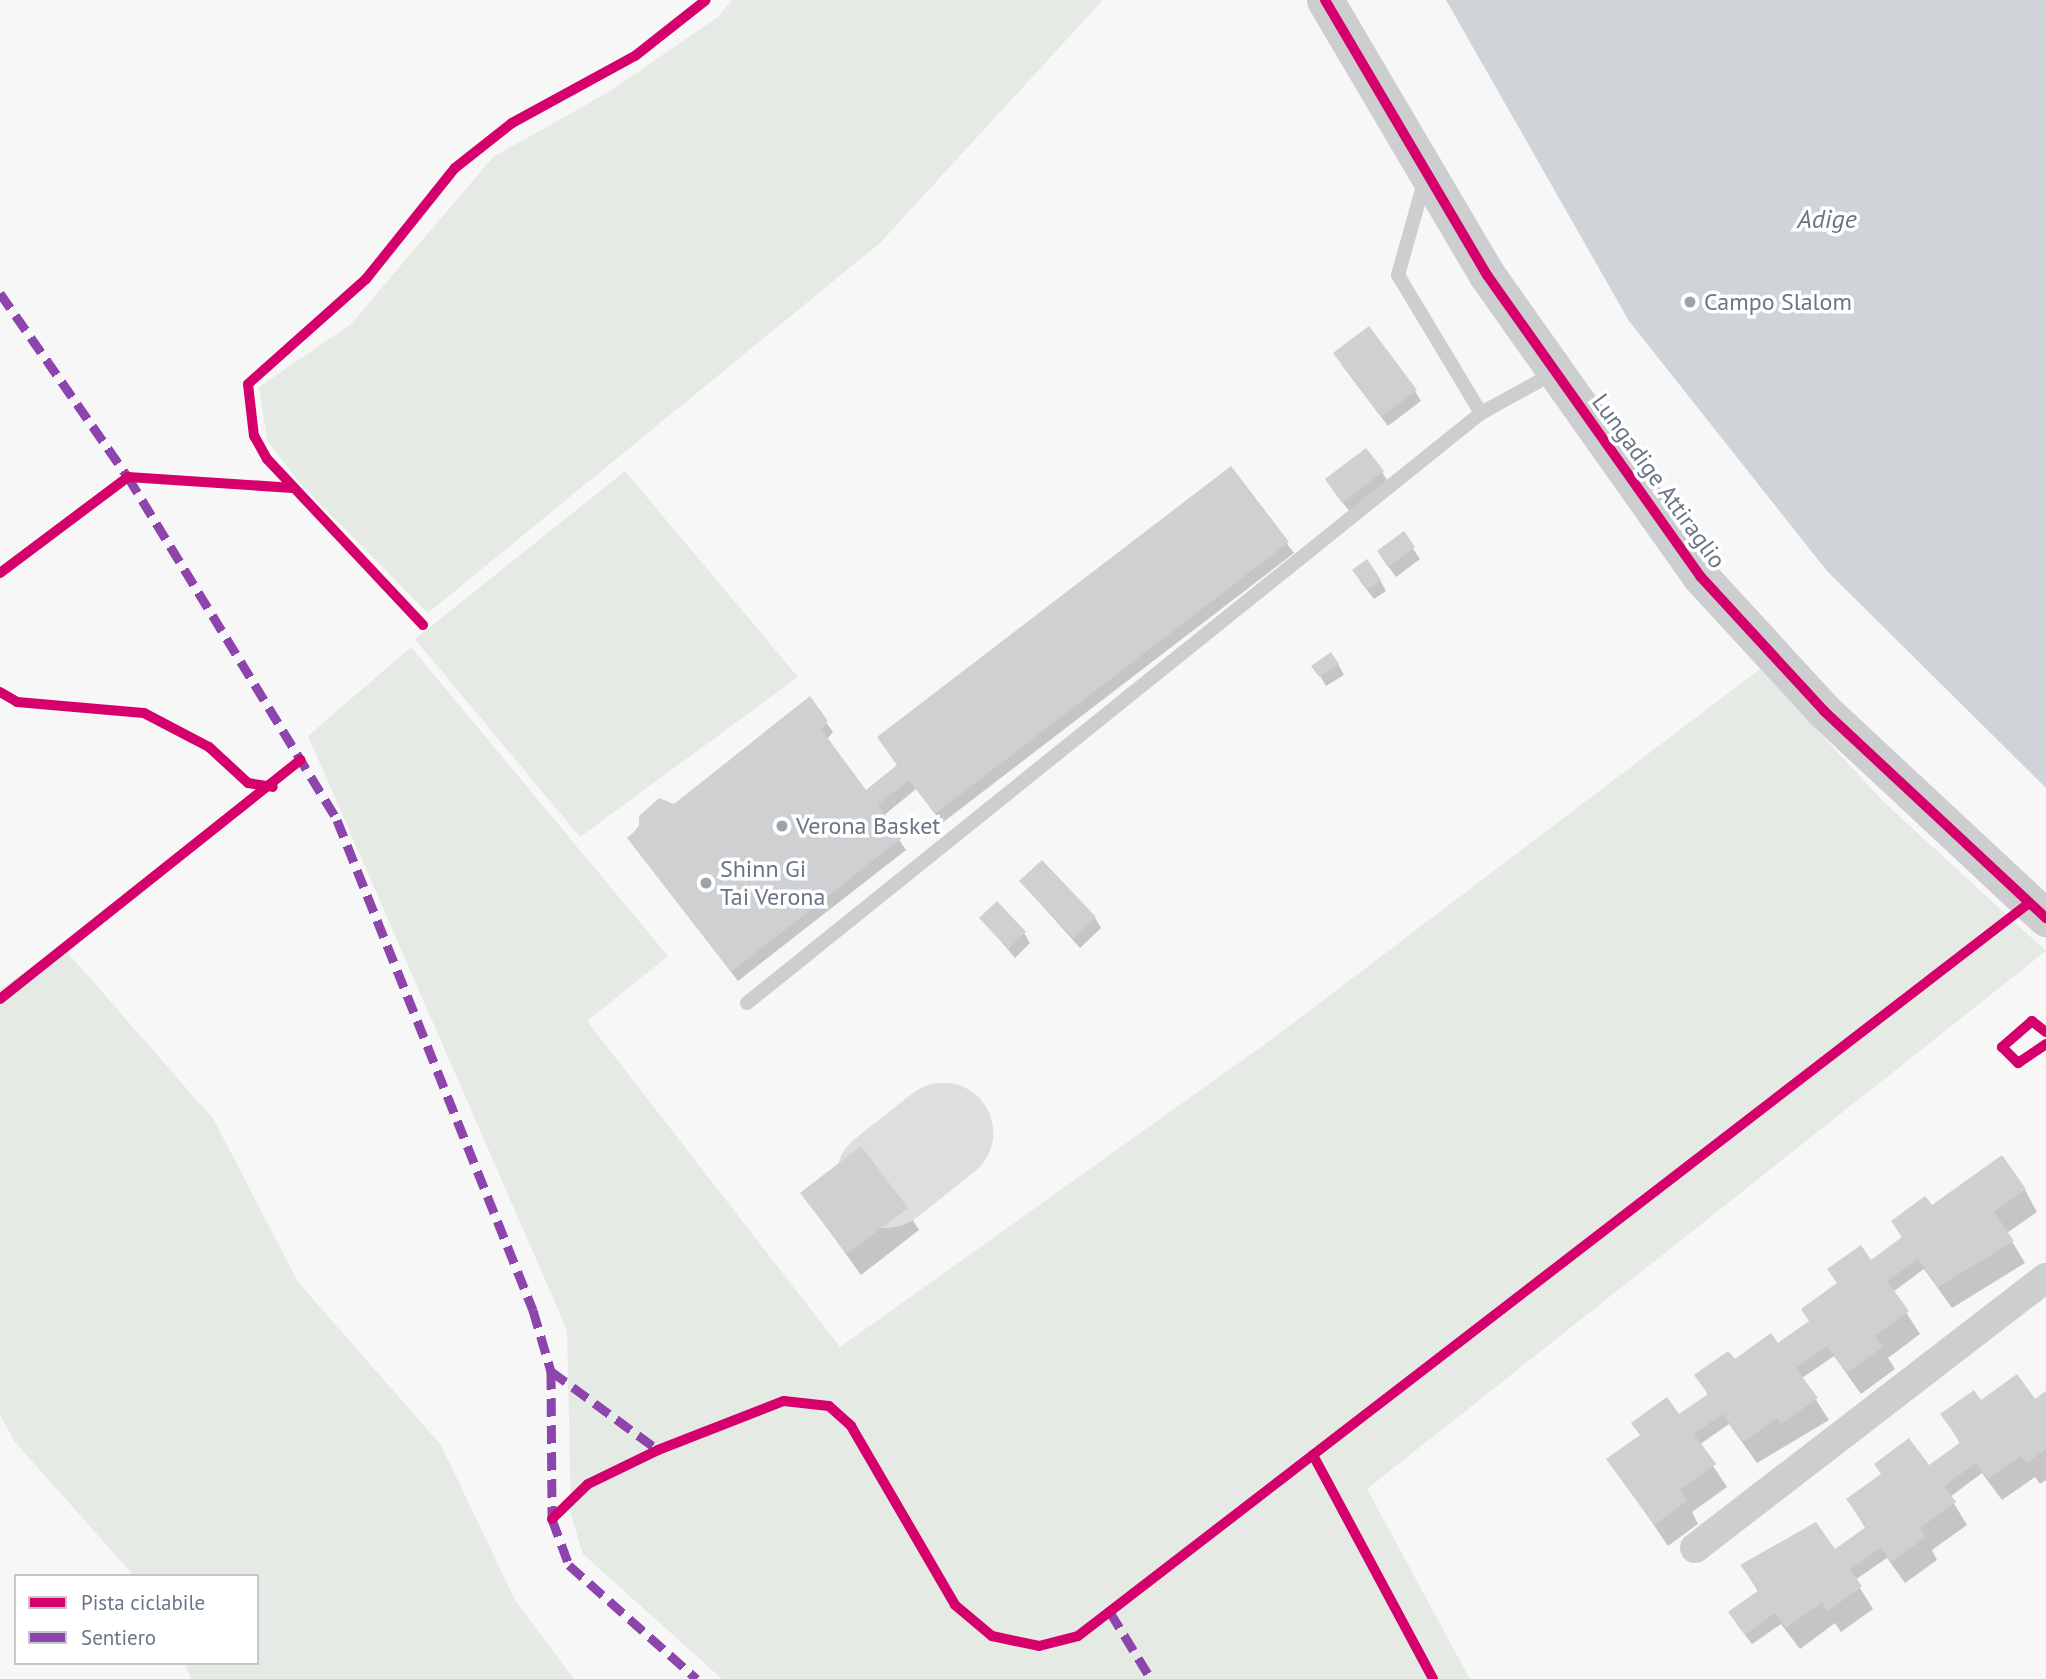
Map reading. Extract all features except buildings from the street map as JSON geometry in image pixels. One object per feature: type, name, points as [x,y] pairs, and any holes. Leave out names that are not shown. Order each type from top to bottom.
[{"type":"street","name":"Lungadige Attiraglio","points":[[1325,0],[1425,177],[1554,373],[1700,576],[1824,711],[2046,918]]},
{"type":"street","points":[[1695,1548],[2046,1278]]},
{"type":"lane","points":[[1425,177],[1398,275],[1481,414]]},
{"type":"lane","points":[[747,1003],[1481,414],[1554,373]]},
{"type":"shaded area","points":[[732,0],[1103,0],[880,243],[428,613],[304,488],[267,441],[259,387],[351,324],[493,157],[607,93],[718,17]]},
{"type":"shaded area","points":[[625,471],[798,677],[580,837],[415,639]]},
{"type":"shaded area","points":[[411,647],[668,956],[587,1021],[840,1347],[1268,1042],[1760,669],[1885,803],[2046,951],[1367,1489],[1470,1679],[722,1679],[583,1554],[571,1515],[567,1330],[308,736]]},
{"type":"shaded area","points":[[61,945],[214,1120],[298,1282],[441,1445],[515,1600],[574,1679],[191,1679],[186,1665],[259,1665],[259,1574],[132,1574],[14,1441],[0,1414],[0,990]]},
{"type":"water","name":"Adige","points":[[1446,0],[2046,0],[2046,788],[1827,571],[1629,321]]},
{"type":"taxiway","points":[[886,1178],[943,1133]]},
{"type":"marked path","points":[[0,293],[128,477],[337,820],[533,1310],[551,1371],[552,1519],[569,1565],[697,1679]]},
{"type":"marked path","points":[[551,1371],[658,1450]]},
{"type":"marked path","points":[[1110,1612],[1151,1679]]},
{"type":"cycle path","points":[[423,625],[267,459],[254,436],[248,384],[366,279],[455,168],[512,123],[635,56],[706,0]]},
{"type":"cycle path","points":[[1325,0],[1487,275],[1700,576],[1824,711],[2046,918]]},
{"type":"cycle path","points":[[0,573],[128,477],[293,488]]},
{"type":"cycle path","points":[[0,692],[17,702],[144,713],[209,747],[248,783],[273,787]]},
{"type":"cycle path","points":[[0,999],[300,760]]},
{"type":"cycle path","points":[[552,1519],[588,1484],[658,1450],[784,1401],[829,1406],[851,1426],[955,1605],[992,1636],[1039,1646],[1078,1636],[2029,903]]},
{"type":"cycle path","points":[[2046,1032],[2032,1021],[2002,1047],[2018,1063],[2046,1044]]},
{"type":"cycle path","points":[[1313,1455],[1433,1679]]},
{"type":"place","name":"Campo Slalom","points":[[1690,302]]},
{"type":"place","name":"Verona Basket","points":[[782,826]]},
{"type":"place","name":"Shinn Gi Tai Verona","points":[[706,883]]}]
